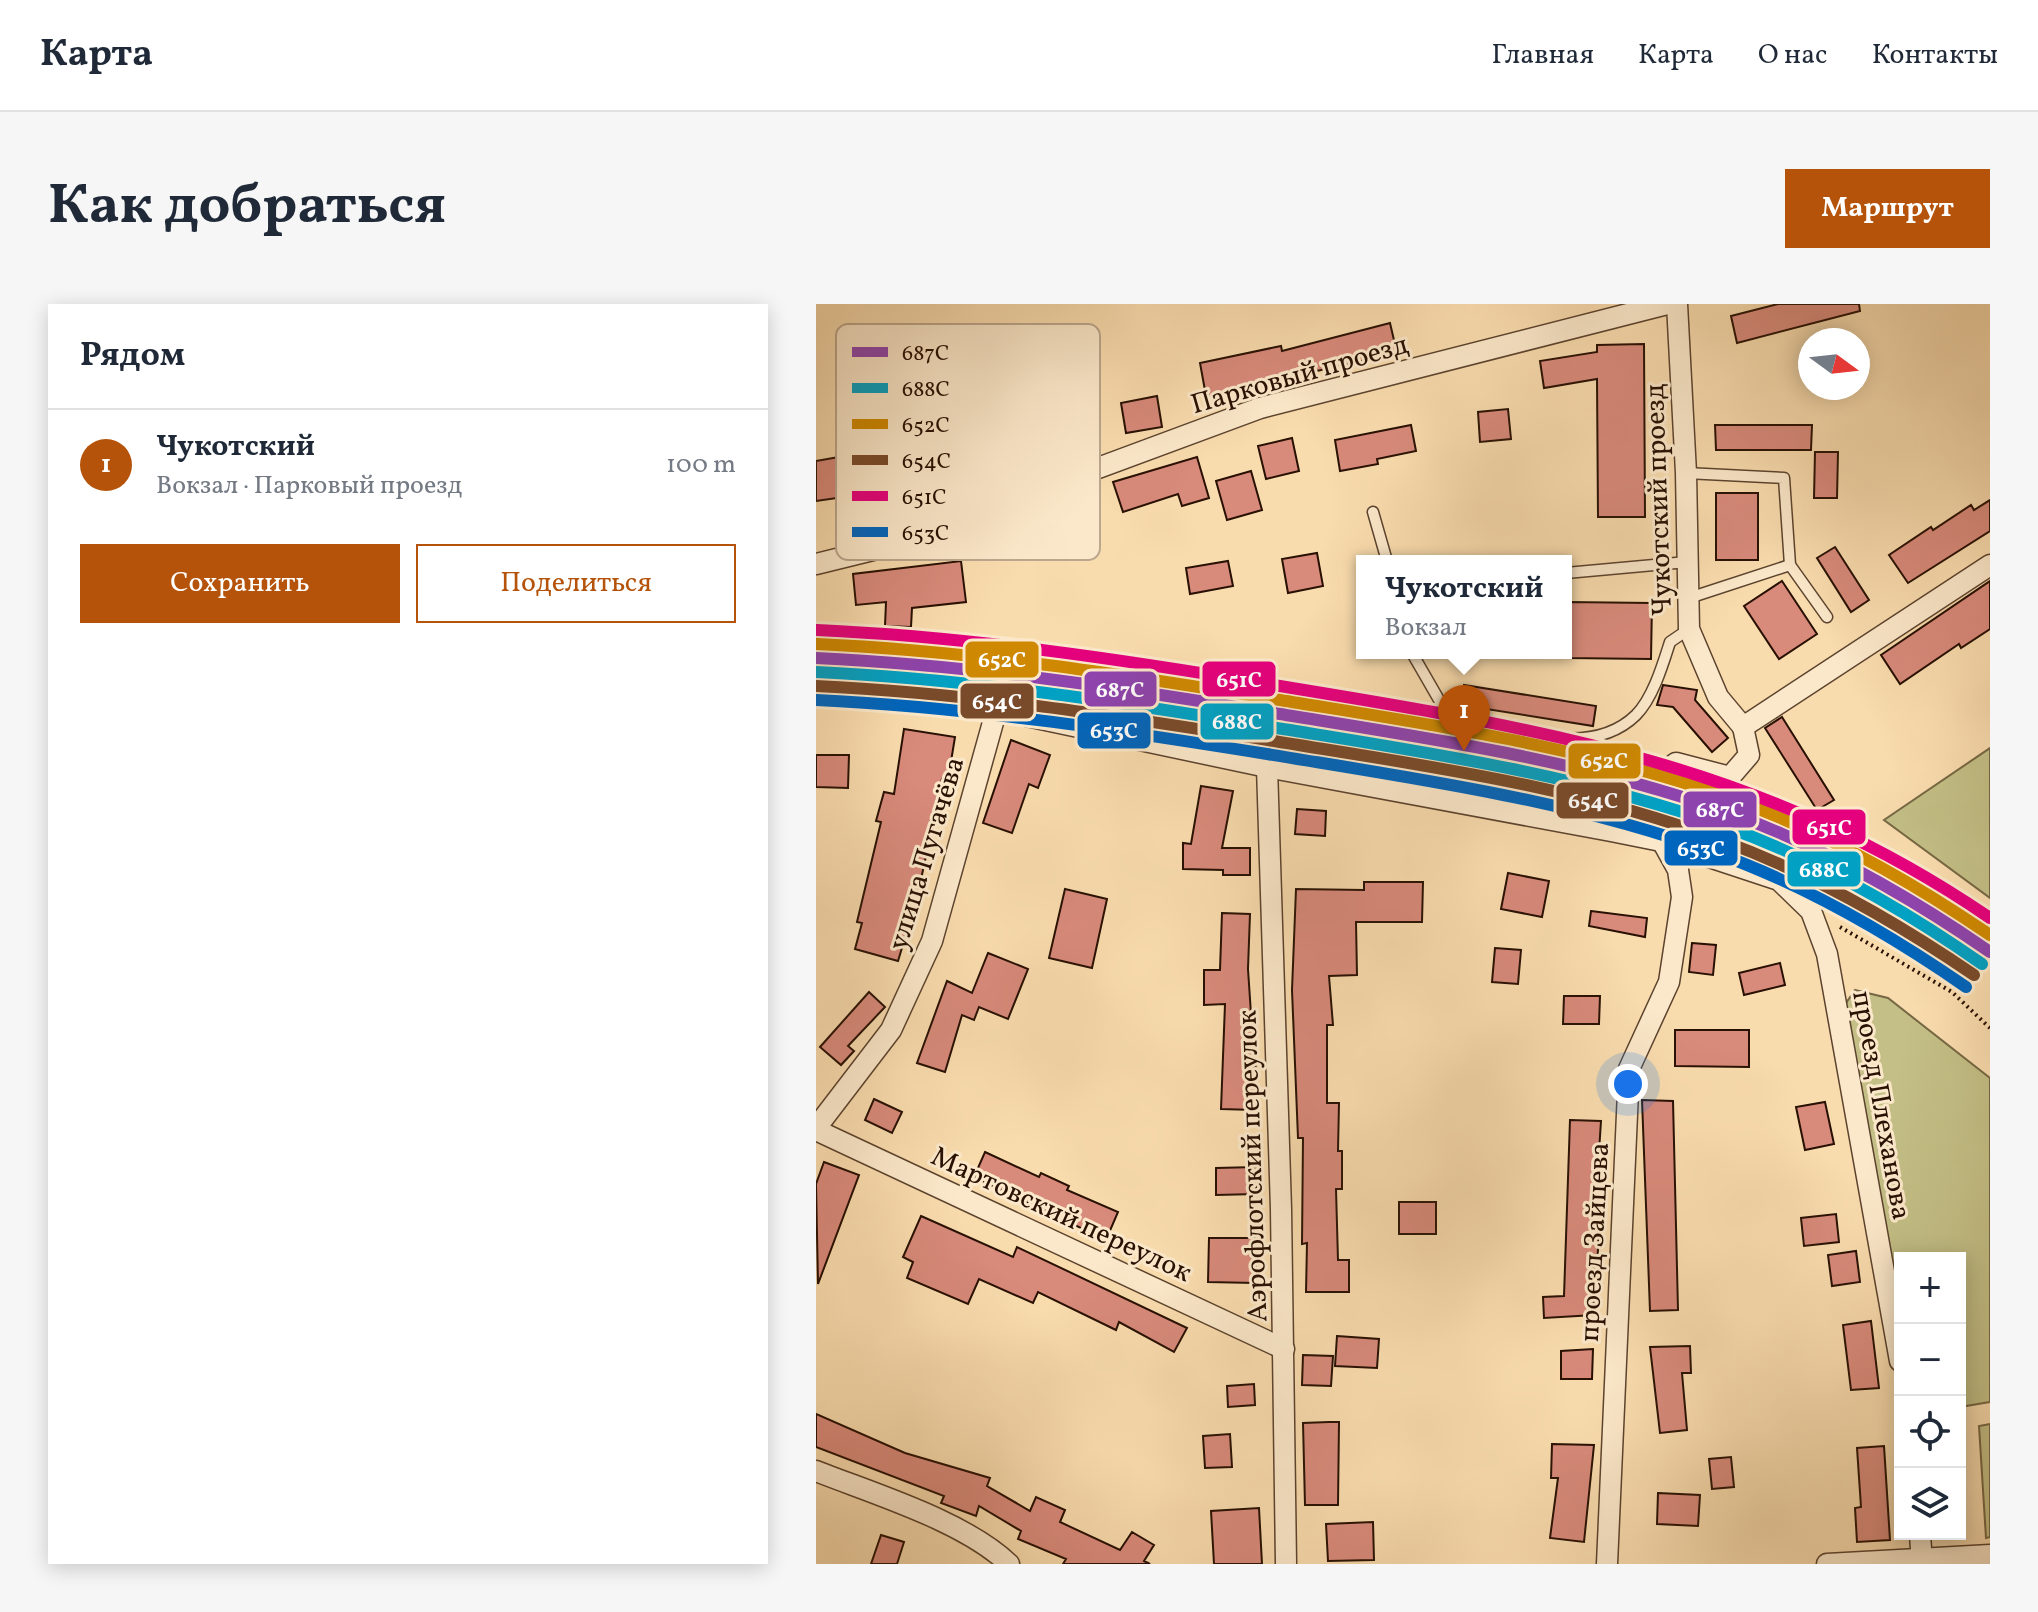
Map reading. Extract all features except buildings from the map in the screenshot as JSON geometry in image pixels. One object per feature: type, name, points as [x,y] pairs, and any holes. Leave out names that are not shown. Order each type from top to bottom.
[{"type":"street","name":"Парковый проезд","points":[[1100,467],[1260,408],[1667,304]]},
{"type":"street","name":"Чукотский проезд","points":[[1677,304],[1686,473],[1689,629],[1718,697],[1743,727]]},
{"type":"street","name":"Парковый проезд","points":[[816,564],[836,559]]},
{"type":"street","points":[[1661,841],[1647,814],[1659,776],[1676,763],[1730,777],[1749,755],[1743,727],[1990,565]]},
{"type":"street","points":[[816,687],[918,693],[1267,767],[1661,841],[1779,880],[1811,911]]},
{"type":"street","name":"улица Пугачёва","points":[[816,1129],[891,1030],[932,941],[997,708]]},
{"type":"street","name":"Аэрофлотский переулок","points":[[1267,767],[1284,1349],[1286,1564]]},
{"type":"street","name":"проезд Зайцева","points":[[1607,1564],[1629,1069],[1669,982],[1682,897],[1678,870],[1661,841]]},
{"type":"street","name":"проезд Плеханова","points":[[1811,911],[1827,954],[1894,1328]]},
{"type":"street","name":"Мартовский переулок","points":[[816,1129],[1284,1349]]},
{"type":"street","points":[[816,1471],[918,1511],[995,1551],[1009,1564]]},
{"type":"street","points":[[1920,1540],[1922,1562]]},
{"type":"street","points":[[1827,1564],[1922,1562],[1990,1555]]},
{"type":"lane","points":[[1686,473],[1784,478],[1790,565],[1827,617]]},
{"type":"lane","points":[[1373,512],[1385,555]]},
{"type":"lane","points":[[1572,572],[1687,562]]},
{"type":"lane","points":[[1687,599],[1790,565]]},
{"type":"lane","points":[[1415,659],[1446,712],[1559,738],[1603,737],[1637,714],[1662,668],[1670,642],[1689,629]]},
{"type":"path","points":[[1598,784],[1615,788],[1611,831]]},
{"type":"path","points":[[1811,911],[1952,992],[1990,1028]]},
{"type":"shaded area","points":[[1990,748],[1990,898],[1884,820]]},
{"type":"shaded area","points":[[1855,990],[1888,998],[1990,1078],[1990,1402],[1966,1406],[1966,1252],[1894,1252],[1894,1286],[1844,1006]]},
{"type":"shaded area","points":[[1990,1424],[1990,1537],[1986,1538],[1979,1426]]},
{"type":"transit line","name":"651С","points":[[817,630],[934,638],[1107,659],[1377,702],[1560,738],[1649,760],[1736,788],[1821,823],[1906,866],[1990,918]]},
{"type":"transit line","name":"652С","points":[[817,644],[991,658],[1165,682],[1453,729],[1624,766],[1735,800],[1802,827],[1899,877],[1990,935]]},
{"type":"transit line","name":"687С","points":[[816,658],[989,672],[1160,695],[1504,752],[1618,779],[1730,813],[1798,841],[1897,892],[1990,952]]},
{"type":"transit line","name":"688С","points":[[816,672],[987,686],[1158,709],[1500,766],[1613,792],[1724,826],[1825,869],[1921,923],[1982,964]]},
{"type":"transit line","name":"654С","points":[[816,686],[986,700],[1155,722],[1441,768],[1555,791],[1668,822],[1789,868],[1884,918],[1974,975]]},
{"type":"transit line","name":"653С","points":[[816,700],[986,714],[1155,736],[1437,782],[1550,805],[1661,835],[1782,880],[1876,929],[1966,987]]},
{"type":"place","name":"Чукотский","points":[[1464,751]]}]
